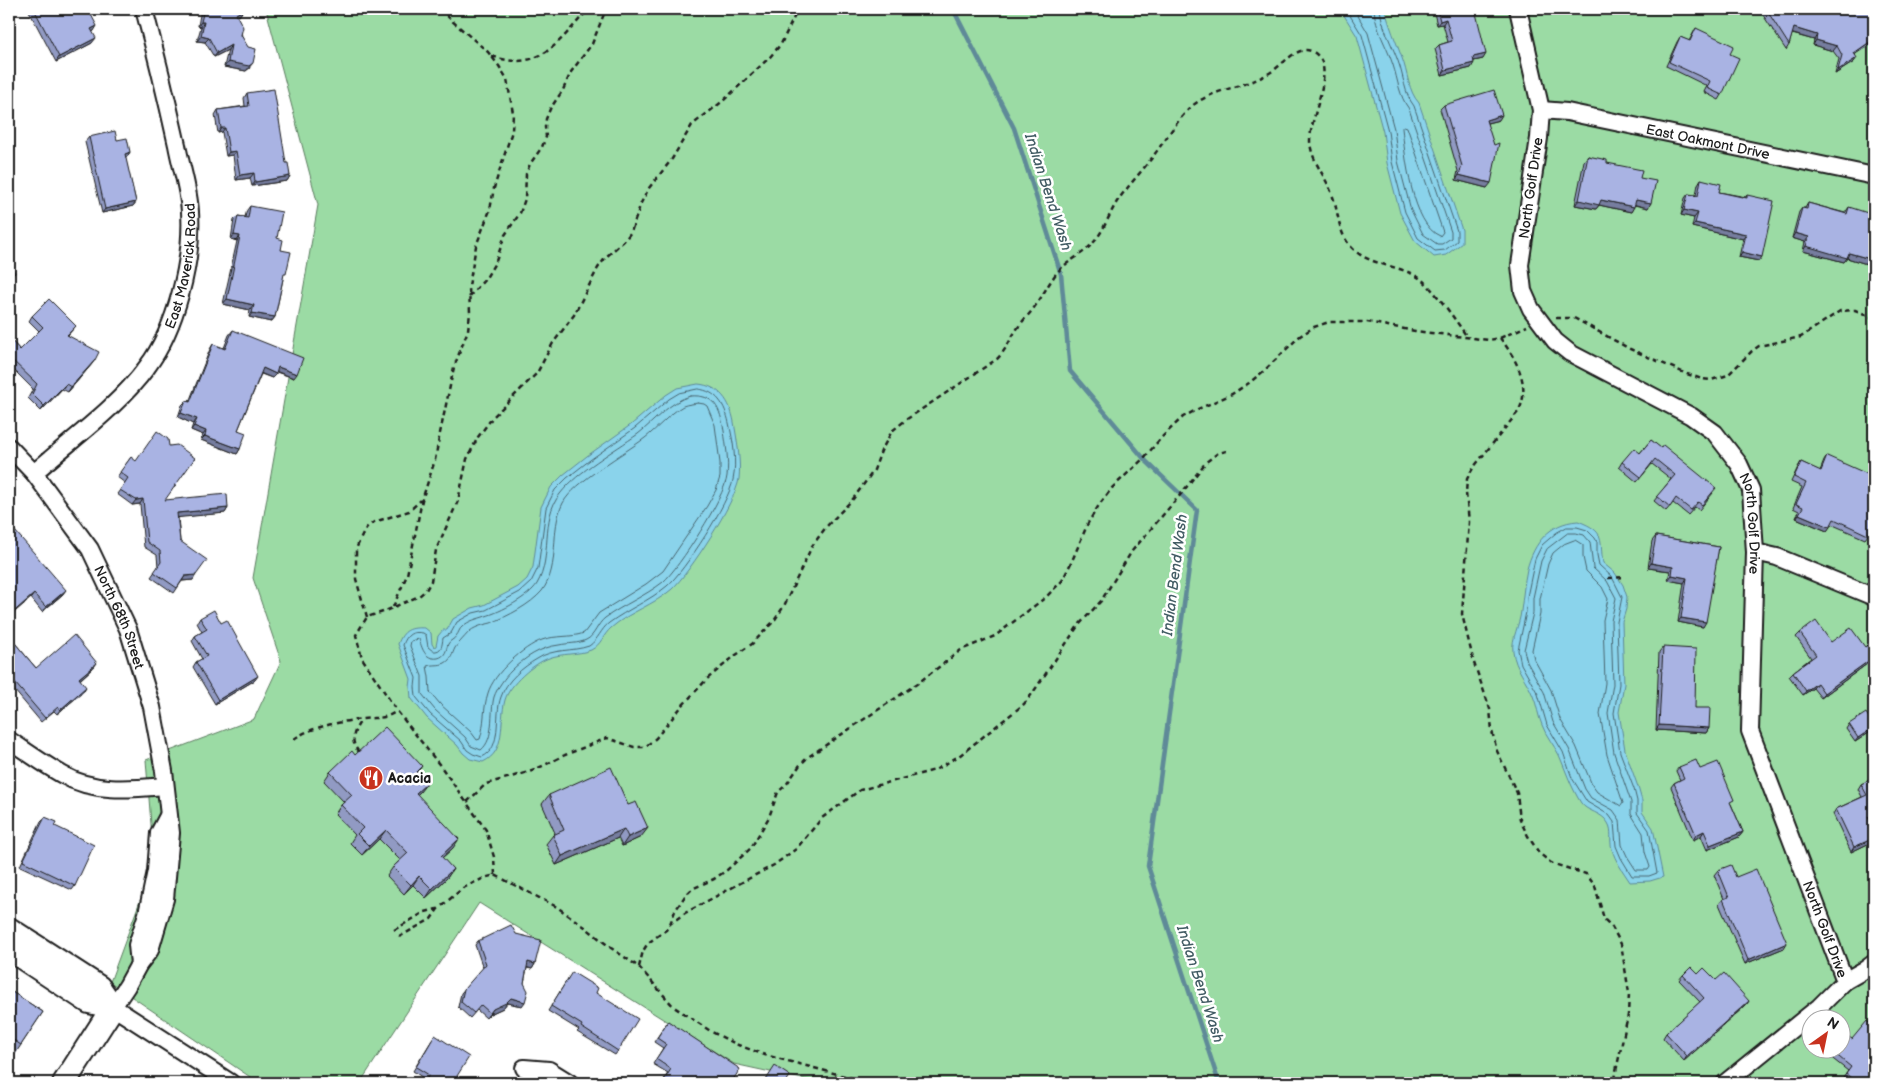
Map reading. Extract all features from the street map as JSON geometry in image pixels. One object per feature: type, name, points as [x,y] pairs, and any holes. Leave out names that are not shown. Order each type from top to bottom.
[{"type":"street","name":"East Maverick Road","points":[[34,472],[121,398],[148,366],[164,337],[179,301],[189,249],[190,212],[161,72],[144,9]]},
{"type":"street","name":"North Golf Drive","points":[[1518,9],[1541,110],[1539,138],[1520,265],[1523,291],[1531,309],[1555,341],[1570,352],[1691,416],[1715,434],[1739,464],[1750,490],[1755,552],[1750,731],[1845,981],[1819,1007],[1726,1083]]},
{"type":"street","name":"East Oakmont Drive","points":[[1541,110],[1567,112],[1874,176]]},
{"type":"street","name":"North 68th Street","points":[[9,447],[34,472],[90,549],[128,629],[152,707],[171,833],[164,899],[150,950],[139,964],[113,1007]]},
{"type":"street","points":[[1755,552],[1777,558],[1874,596]]},
{"type":"street","points":[[9,740],[65,776],[86,784],[124,789],[165,786]]},
{"type":"street","points":[[9,929],[98,987],[113,1007],[231,1083]]},
{"type":"street","points":[[9,949],[89,1002],[113,1007]]},
{"type":"street","points":[[1845,981],[1874,963]]},
{"type":"street","points":[[64,1083],[113,1007]]},
{"type":"street","points":[[524,1068],[549,1070],[570,1083]]},
{"type":"path","points":[[392,608],[407,576],[422,500],[435,460],[454,367],[468,330],[469,286],[476,246],[490,210],[494,188],[512,131],[513,113],[507,79],[492,56],[441,9]]},
{"type":"path","points":[[492,56],[512,62],[536,58],[562,40],[589,9]]},
{"type":"path","points":[[469,297],[486,278],[496,261],[505,235],[520,213],[525,199],[526,174],[546,137],[546,119],[550,109],[563,90],[571,72],[592,44],[606,9]]},
{"type":"path","points":[[495,875],[494,857],[486,830],[467,802],[397,711],[362,658],[356,635],[367,617],[419,596],[426,590],[431,581],[436,550],[458,501],[467,459],[478,437],[492,418],[537,373],[553,343],[582,300],[598,268],[606,257],[631,232],[641,203],[649,188],[672,158],[692,125],[723,101],[770,57],[781,44],[798,9]]},
{"type":"path","points":[[467,802],[486,784],[532,771],[607,738],[634,747],[645,746],[656,738],[707,679],[752,644],[774,621],[784,606],[800,568],[812,546],[826,527],[853,499],[869,477],[892,431],[906,419],[1005,351],[1020,324],[1034,309],[1059,269],[1087,250],[1095,241],[1118,201],[1182,117],[1200,100],[1244,85],[1270,72],[1297,52],[1304,49],[1311,51],[1323,64],[1322,88],[1312,126],[1311,151],[1331,190],[1346,242],[1365,259],[1412,274],[1422,280],[1467,337]]},
{"type":"path","points":[[639,967],[643,951],[648,943],[666,930],[675,911],[692,889],[714,879],[727,870],[750,848],[769,817],[778,792],[786,785],[800,765],[918,683],[961,650],[995,636],[1046,597],[1062,580],[1088,523],[1112,488],[1140,462],[1161,438],[1183,417],[1232,394],[1249,383],[1300,336],[1314,327],[1329,322],[1367,322],[1415,331],[1489,340],[1500,338],[1539,321],[1560,317],[1574,318],[1630,349],[1687,374],[1711,380],[1728,375],[1759,346],[1801,337],[1840,311],[1855,310],[1874,318]]},
{"type":"path","points":[[1500,338],[1517,365],[1523,380],[1525,394],[1523,404],[1518,412],[1473,468],[1467,479],[1466,493],[1469,522],[1462,614],[1474,663],[1490,708],[1492,731],[1497,751],[1517,793],[1520,820],[1539,853],[1552,863],[1586,874],[1595,886],[1604,919],[1612,927],[1621,944],[1629,993],[1628,1015],[1615,1083]]},
{"type":"path","points":[[670,924],[685,913],[774,865],[796,849],[822,818],[860,790],[935,770],[959,756],[1024,704],[1044,678],[1078,626],[1101,601],[1132,551],[1206,462],[1218,453],[1227,451]]},
{"type":"path","points":[[367,617],[356,579],[356,549],[360,538],[366,528],[374,522],[408,511],[422,500]]},
{"type":"path","points":[[1608,578],[1626,577]]},
{"type":"path","points":[[294,739],[301,733],[362,719],[388,717],[397,711]]},
{"type":"path","points":[[359,752],[353,741],[354,731],[362,719]]},
{"type":"path","points":[[399,937],[431,920],[438,908],[463,888],[495,875],[557,907],[639,967],[674,1007],[712,1032],[738,1045],[765,1055],[871,1083]]},
{"type":"path","points":[[394,930],[425,912],[438,908]]},
{"type":"green space","points":[[266,9],[1874,9],[1874,1083],[821,1083],[734,1064],[479,903],[360,1083],[259,1083],[110,982],[154,863],[146,760],[254,719],[281,661],[253,578],[318,205]]},
{"type":"water","points":[[1340,9],[1385,9],[1410,87],[1419,103],[1462,230],[1462,243],[1446,255],[1434,257],[1415,241],[1400,213],[1387,163],[1383,132],[1357,36]]},
{"type":"water","points":[[698,384],[706,385],[718,391],[727,401],[734,422],[739,458],[739,479],[736,490],[711,537],[690,568],[672,589],[657,600],[618,622],[594,648],[586,652],[549,658],[523,675],[507,694],[503,709],[501,735],[496,751],[483,762],[470,759],[427,718],[411,698],[411,679],[398,644],[402,635],[411,629],[425,628],[431,633],[434,647],[436,646],[438,636],[443,630],[447,630],[453,619],[518,587],[527,579],[533,567],[541,507],[551,487],[563,475],[632,424],[666,395],[677,388]]},
{"type":"water","points":[[1578,521],[1598,533],[1603,563],[1615,573],[1623,585],[1627,597],[1622,622],[1624,684],[1619,712],[1625,750],[1642,801],[1642,812],[1653,828],[1663,877],[1650,881],[1630,882],[1613,853],[1608,823],[1602,816],[1581,803],[1571,785],[1559,755],[1544,729],[1536,703],[1514,657],[1513,642],[1520,616],[1527,569],[1534,551],[1544,536],[1551,530]]},
{"type":"building","points":[[34,9],[88,9],[97,26],[91,29],[96,38],[59,57]]},
{"type":"building","points":[[204,9],[243,10],[236,14],[243,27],[241,35],[248,47],[256,49],[253,63],[249,66],[228,62],[231,45],[217,53],[209,38],[201,36],[204,22],[201,22]]},
{"type":"building","points":[[1437,9],[1475,9],[1486,54],[1473,57],[1474,63],[1445,70],[1439,45],[1452,41],[1446,19],[1440,21]]},
{"type":"building","points":[[1766,9],[1874,9],[1874,39],[1854,53],[1857,58],[1838,70],[1842,55],[1837,46],[1816,40],[1817,35],[1794,28],[1789,45]]},
{"type":"building","points":[[1696,28],[1734,46],[1730,54],[1739,58],[1722,95],[1707,88],[1710,81],[1669,62],[1680,37],[1690,41]]},
{"type":"building","points":[[274,89],[286,163],[288,163],[290,176],[255,182],[254,173],[240,175],[236,151],[229,152],[225,128],[221,128],[218,110],[249,106],[247,93]]},
{"type":"building","points":[[1494,90],[1502,115],[1486,120],[1494,145],[1499,143],[1491,183],[1459,175],[1462,166],[1444,105]]},
{"type":"building","points":[[115,131],[117,140],[127,138],[130,152],[125,154],[136,202],[105,209],[89,137]]},
{"type":"building","points":[[1588,156],[1607,160],[1607,163],[1642,170],[1640,178],[1656,181],[1651,203],[1636,200],[1634,207],[1601,200],[1599,205],[1579,200]]},
{"type":"building","points":[[1701,179],[1721,184],[1719,192],[1747,198],[1747,195],[1774,201],[1762,257],[1742,252],[1746,234],[1695,223],[1698,213],[1684,210],[1688,194],[1698,196]]},
{"type":"building","points":[[1808,203],[1847,214],[1849,207],[1874,215],[1874,260],[1849,253],[1847,258],[1806,246],[1809,237],[1795,233],[1802,208],[1807,209]]},
{"type":"building","points":[[250,206],[282,212],[277,238],[283,240],[281,250],[291,252],[286,274],[284,274],[275,317],[252,313],[254,305],[227,299],[240,236],[234,235],[238,216],[248,218]]},
{"type":"building","points":[[9,257],[15,273],[9,275]]},
{"type":"building","points":[[49,299],[76,326],[67,335],[99,352],[95,360],[71,387],[66,384],[44,406],[32,394],[37,384],[9,357],[9,338],[20,350],[43,327],[32,316]]},
{"type":"building","points":[[233,330],[303,358],[297,374],[278,367],[276,374],[263,368],[238,430],[246,433],[240,449],[205,436],[206,431],[194,426],[197,419],[181,413],[186,401],[190,402],[213,344],[225,349]]},
{"type":"building","points":[[157,431],[168,439],[169,446],[177,445],[195,458],[165,500],[227,494],[228,508],[177,513],[180,541],[207,560],[196,575],[185,576],[177,588],[154,572],[161,562],[160,551],[147,542],[143,499],[136,500],[120,490],[128,478],[120,472],[131,457],[136,461]]},
{"type":"building","points":[[1651,440],[1661,448],[1663,445],[1716,488],[1702,505],[1698,502],[1691,510],[1676,498],[1670,507],[1657,496],[1675,475],[1655,459],[1641,477],[1622,462],[1634,448],[1640,453]]},
{"type":"building","points":[[1827,456],[1874,477],[1874,483],[1870,492],[1874,494],[1874,520],[1868,535],[1834,519],[1830,527],[1799,514],[1803,507],[1796,504],[1806,483],[1794,477],[1801,462],[1821,471]]},
{"type":"building","points":[[9,524],[66,590],[46,607],[34,594],[9,616]]},
{"type":"building","points":[[1656,536],[1719,547],[1706,622],[1681,618],[1687,578],[1672,575],[1673,567],[1651,563]]},
{"type":"building","points":[[214,610],[221,623],[227,620],[258,676],[218,700],[196,662],[207,656],[195,636],[207,629],[200,618]]},
{"type":"building","points":[[1816,621],[1831,642],[1851,628],[1865,647],[1874,641],[1874,657],[1824,693],[1817,683],[1806,691],[1793,672],[1816,655],[1800,633]]},
{"type":"building","points":[[74,635],[97,663],[79,678],[86,687],[60,710],[58,707],[45,718],[9,676],[9,636],[36,668]]},
{"type":"building","points":[[1663,647],[1696,649],[1695,708],[1710,708],[1709,728],[1659,725]]},
{"type":"building","points":[[1866,713],[1874,727],[1858,738],[1849,724]]},
{"type":"building","points":[[385,727],[422,766],[416,772],[427,783],[416,793],[459,839],[441,856],[453,869],[432,889],[419,876],[411,885],[393,867],[408,853],[386,830],[369,846],[357,834],[363,828],[341,805],[352,795],[330,772],[352,751],[355,755]]},
{"type":"building","points":[[1696,760],[1700,769],[1718,762],[1734,800],[1730,802],[1743,832],[1710,845],[1704,831],[1696,835],[1674,783],[1684,778],[1679,767]]},
{"type":"building","points":[[611,767],[628,805],[636,802],[648,828],[628,837],[624,829],[562,856],[553,835],[564,830],[549,795]]},
{"type":"building","points":[[1874,778],[1874,815],[1868,817],[1874,830],[1874,838],[1854,847],[1836,809],[1867,795],[1861,784]]},
{"type":"building","points":[[45,817],[57,822],[55,826],[94,845],[75,886],[23,861]]},
{"type":"building","points":[[1731,865],[1736,877],[1756,869],[1787,943],[1748,960],[1723,899],[1729,897],[1718,870]]},
{"type":"building","points":[[511,925],[516,934],[541,940],[535,964],[528,962],[524,983],[528,991],[525,1002],[511,998],[506,1003],[493,1009],[490,1013],[481,1005],[474,1013],[461,1002],[464,989],[486,964],[478,941]]},
{"type":"building","points":[[1691,967],[1698,974],[1704,968],[1716,980],[1724,973],[1749,1001],[1687,1056],[1666,1033],[1704,998],[1683,975]]},
{"type":"building","points":[[572,972],[598,988],[596,993],[638,1019],[618,1051],[581,1027],[582,1025],[551,1006]]},
{"type":"building","points":[[9,990],[43,1012],[21,1045],[9,1037]]},
{"type":"building","points":[[1874,1018],[1874,1077],[1869,1083],[1858,1083],[1846,1074],[1851,1067],[1843,1060],[1850,1060],[1850,1038],[1852,1039],[1867,1021],[1870,1024]]},
{"type":"building","points":[[668,1021],[740,1069],[731,1083],[663,1082],[671,1069],[656,1059],[666,1044],[657,1038]]},
{"type":"building","points":[[435,1035],[469,1057],[457,1076],[466,1083],[424,1083],[429,1075],[416,1067]]},
{"type":"building","points":[[775,1066],[790,1076],[787,1083],[764,1083]]},
{"type":"waterway","name":"Indian Bend Wash","points":[[953,9],[1014,128],[1061,274],[1070,371],[1146,461],[1197,510],[1148,866],[1219,1083]]},
{"type":"place","name":"Acacia","points":[[371,778]]}]
